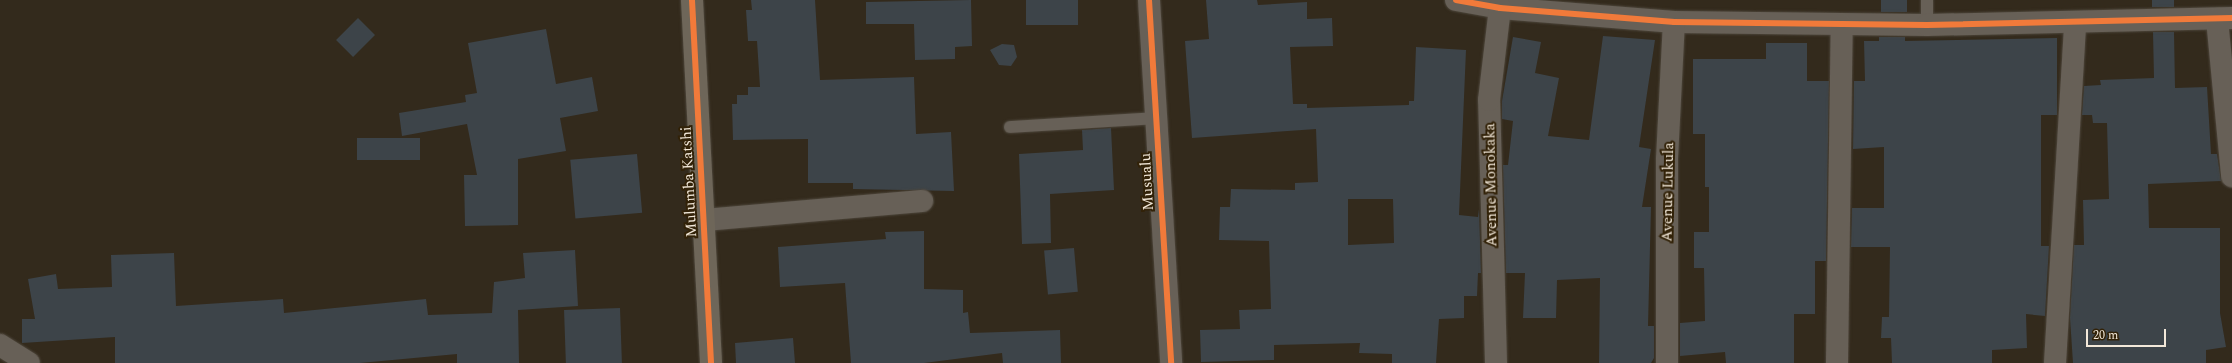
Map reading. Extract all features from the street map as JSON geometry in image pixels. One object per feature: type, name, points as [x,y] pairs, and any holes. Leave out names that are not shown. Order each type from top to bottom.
[{"type":"street","name":"Mulumba Katshi","points":[[692,0],[711,363]]},
{"type":"street","name":"Musualu","points":[[1149,0],[1171,363]]},
{"type":"street","points":[[1456,0],[1500,8],[1674,22],[1927,25],[2074,23],[2225,18],[2232,176]]},
{"type":"street","name":"Avenue Monokaka","points":[[1496,363],[1489,100],[1500,8]]},
{"type":"street","name":"Avenue Lukula","points":[[1667,363],[1667,159],[1674,22]]},
{"type":"street","points":[[2055,363],[2074,23]]},
{"type":"street","points":[[1837,363],[1842,25]]},
{"type":"street","points":[[704,220],[922,201]]},
{"type":"street","points":[[0,345],[29,363]]},
{"type":"lane","points":[[1927,0],[1927,25]]},
{"type":"lane","points":[[1010,127],[1156,118]]},
{"type":"building","points":[[751,0],[815,0],[820,80],[914,77],[916,134],[951,132],[954,191],[853,189],[853,183],[808,183],[808,139],[733,140],[732,104],[737,104],[737,95],[748,95],[748,87],[760,87],[757,41],[748,41],[746,10],[752,10]]},
{"type":"building","points":[[971,0],[972,46],[955,47],[955,59],[915,60],[914,24],[866,24],[866,2]]},
{"type":"building","points":[[1026,0],[1078,0],[1078,25],[1026,25]]},
{"type":"building","points":[[1206,0],[1257,0],[1258,5],[1307,2],[1307,19],[1332,18],[1333,46],[1290,47],[1293,104],[1307,104],[1307,108],[1409,105],[1409,101],[1414,101],[1416,47],[1466,50],[1459,215],[1478,217],[1479,209],[1481,273],[1478,273],[1477,296],[1464,296],[1464,318],[1439,319],[1436,363],[1392,363],[1392,354],[1359,353],[1360,343],[1274,345],[1274,360],[1201,362],[1200,330],[1240,329],[1239,310],[1271,309],[1269,241],[1219,240],[1220,207],[1230,207],[1231,189],[1295,190],[1295,183],[1318,182],[1316,129],[1192,138],[1185,41],[1209,39]],"holes":[[[1348,199],[1393,199],[1394,243],[1348,245]]]},
{"type":"building","points":[[1881,0],[1907,0],[1907,12],[1881,12]]},
{"type":"building","points":[[2152,0],[2174,0],[2174,7],[2152,7]]},
{"type":"building","points":[[358,18],[375,35],[353,57],[336,40]]},
{"type":"building","points":[[546,29],[556,84],[592,77],[598,111],[560,118],[566,151],[518,159],[518,225],[465,226],[464,175],[477,175],[467,124],[402,136],[399,113],[466,102],[465,95],[477,93],[468,43]]},
{"type":"building","points":[[2153,32],[2174,32],[2175,88],[2207,87],[2211,154],[2217,154],[2221,181],[2148,184],[2149,228],[2220,228],[2220,313],[2226,347],[2206,350],[2206,363],[2073,363],[2070,318],[2074,245],[2084,245],[2083,200],[2109,199],[2107,123],[2093,123],[2092,115],[2082,115],[2084,86],[2101,85],[2100,80],[2154,78]]},
{"type":"building","points":[[1603,36],[1655,40],[1639,147],[1651,149],[1642,207],[1651,207],[1648,326],[1654,326],[1654,358],[1651,363],[1599,363],[1600,278],[1557,280],[1556,318],[1523,318],[1525,273],[1506,273],[1503,165],[1508,165],[1513,121],[1502,119],[1502,101],[1513,37],[1541,42],[1535,73],[1559,78],[1548,136],[1589,140]]},
{"type":"building","points":[[1879,37],[1905,37],[1905,41],[2057,38],[2057,115],[2041,115],[2041,246],[2049,246],[2045,316],[2026,314],[2027,348],[1992,350],[1992,363],[1892,363],[1891,338],[1881,338],[1882,317],[1889,317],[1890,247],[1851,247],[1852,208],[1884,208],[1884,147],[1853,149],[1854,81],[1865,81],[1864,41],[1879,41]]},
{"type":"building","points":[[1766,43],[1807,43],[1807,81],[1829,81],[1826,261],[1815,261],[1815,314],[1794,314],[1794,363],[1726,363],[1725,352],[1680,356],[1680,323],[1705,321],[1704,268],[1694,268],[1694,232],[1709,232],[1709,187],[1705,187],[1705,134],[1693,134],[1693,59],[1766,59]]},
{"type":"building","points":[[1002,44],[1014,45],[1017,57],[1011,66],[999,65],[990,50]]},
{"type":"building","points":[[1111,128],[1114,190],[1050,194],[1051,243],[1022,244],[1019,154],[1083,150],[1082,130]]},
{"type":"building","points":[[357,138],[420,138],[420,160],[357,160]]},
{"type":"building","points":[[637,154],[642,213],[575,219],[570,160]]},
{"type":"building","points":[[924,231],[924,289],[963,290],[963,313],[968,312],[970,333],[1060,330],[1061,363],[1003,363],[1002,353],[924,363],[851,363],[845,283],[780,287],[778,247],[886,239],[885,232]]},
{"type":"building","points":[[1074,248],[1078,292],[1048,294],[1044,251]]},
{"type":"building","points":[[575,250],[578,306],[518,310],[519,363],[457,363],[457,354],[360,363],[115,363],[115,337],[22,343],[22,319],[35,319],[28,279],[56,274],[58,289],[112,287],[111,255],[174,253],[176,306],[283,299],[284,313],[426,299],[428,315],[492,313],[494,282],[525,278],[523,253]]},
{"type":"building","points":[[620,308],[622,363],[566,363],[564,310]]},
{"type":"building","points":[[793,338],[795,363],[736,363],[735,343]]},
{"type":"cycle path","points":[[692,0],[711,363]]},
{"type":"cycle path","points":[[1149,0],[1171,363]]},
{"type":"cycle path","points":[[1456,0],[1500,8],[1674,22],[1927,25],[2232,18]]}]
